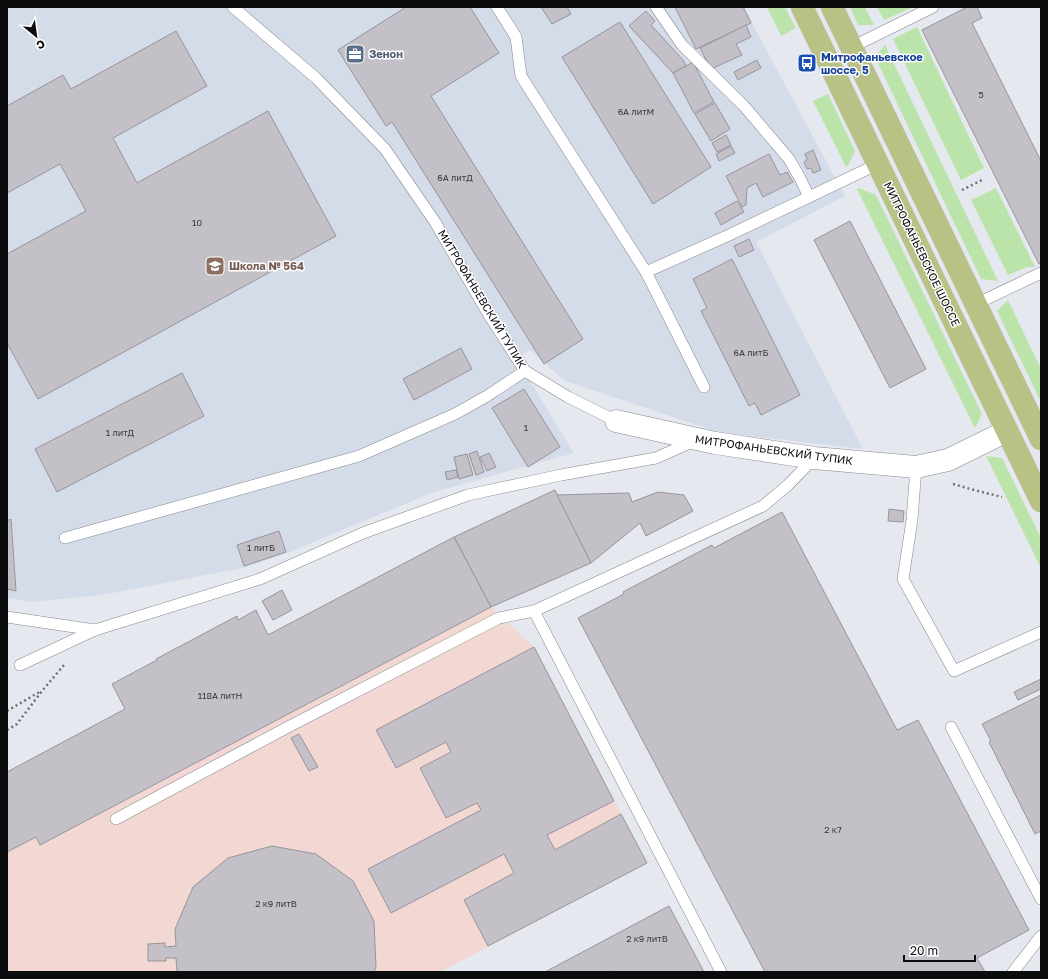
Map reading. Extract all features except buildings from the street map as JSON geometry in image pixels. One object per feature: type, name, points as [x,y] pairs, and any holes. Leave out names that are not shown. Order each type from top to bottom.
[{"type":"main road","name":"МИТРОФАНЬЕВСКОЕ ШОССЕ","points":[[802,7],[1041,501]]},
{"type":"main road","points":[[832,7],[1041,438]]},
{"type":"street","name":"МИТРОФАНЬЕВСКИЙ ТУПИК","points":[[616,421],[715,443],[814,458],[916,467],[948,460],[1007,431]]},
{"type":"lane","name":"МИТРОФАНЬЕВСКИЙ ТУПИК","points":[[232,7],[316,78],[385,149],[435,222],[489,315],[525,371],[568,397],[616,421]]},
{"type":"lane","points":[[497,7],[516,37],[521,76],[646,272],[704,387]]},
{"type":"lane","points":[[656,7],[682,45],[744,106],[789,160],[809,197]]},
{"type":"lane","points":[[852,47],[933,7]]},
{"type":"lane","points":[[646,272],[727,236],[878,164]]},
{"type":"lane","points":[[976,304],[1041,273]]},
{"type":"lane","points":[[65,538],[359,456],[455,414],[525,371]]},
{"type":"lane","points":[[20,665],[94,630],[260,579],[363,533],[468,495],[561,475],[656,458],[699,440]]},
{"type":"lane","points":[[116,819],[302,720],[499,618],[534,611],[763,506],[788,485],[814,458]]},
{"type":"lane","points":[[916,467],[912,520],[903,579],[954,671],[1041,632]]},
{"type":"lane","points":[[534,611],[721,972]]},
{"type":"lane","points":[[7,617],[94,630]]},
{"type":"lane","points":[[951,727],[1041,899]]},
{"type":"lane","points":[[1013,972],[1041,936]]},
{"type":"path","points":[[962,190],[984,180]]},
{"type":"path","points":[[952,484],[1002,497]]},
{"type":"path","points":[[7,730],[17,724],[66,663]]},
{"type":"path","points":[[7,711],[42,691]]},
{"type":"shaded area","points":[[7,7],[745,7],[753,25],[845,196],[756,242],[863,449],[718,432],[565,381],[530,350],[516,358],[574,453],[434,492],[287,553],[243,568],[102,595],[31,602],[7,598]]},
{"type":"shaded area","points":[[491,607],[534,647],[647,863],[440,972],[7,972],[7,852],[36,837],[40,845]]},
{"type":"green space","points":[[767,7],[785,7],[796,28],[781,36]]},
{"type":"green space","points":[[850,7],[865,7],[874,25],[858,25]]},
{"type":"green space","points":[[877,7],[913,7],[884,20]]},
{"type":"green space","points":[[917,27],[984,168],[961,180],[893,39]]},
{"type":"green space","points":[[885,45],[998,281],[981,279],[875,57]]},
{"type":"green space","points":[[828,94],[855,151],[848,166],[846,167],[813,101]]},
{"type":"green space","points":[[859,188],[876,195],[982,414],[975,428],[857,189]]},
{"type":"green space","points":[[996,188],[1035,267],[1027,267],[1008,275],[971,200]]},
{"type":"green space","points":[[1008,300],[1041,369],[1041,402],[997,311]]},
{"type":"green space","points":[[986,456],[1002,458],[1041,538],[1041,568]]},
{"type":"place","name":"Зенон","points":[[355,54]]},
{"type":"place","name":"Митрофаньевское шоссе, 5","points":[[807,63]]},
{"type":"place","name":"Школа № 564","points":[[215,266]]}]
